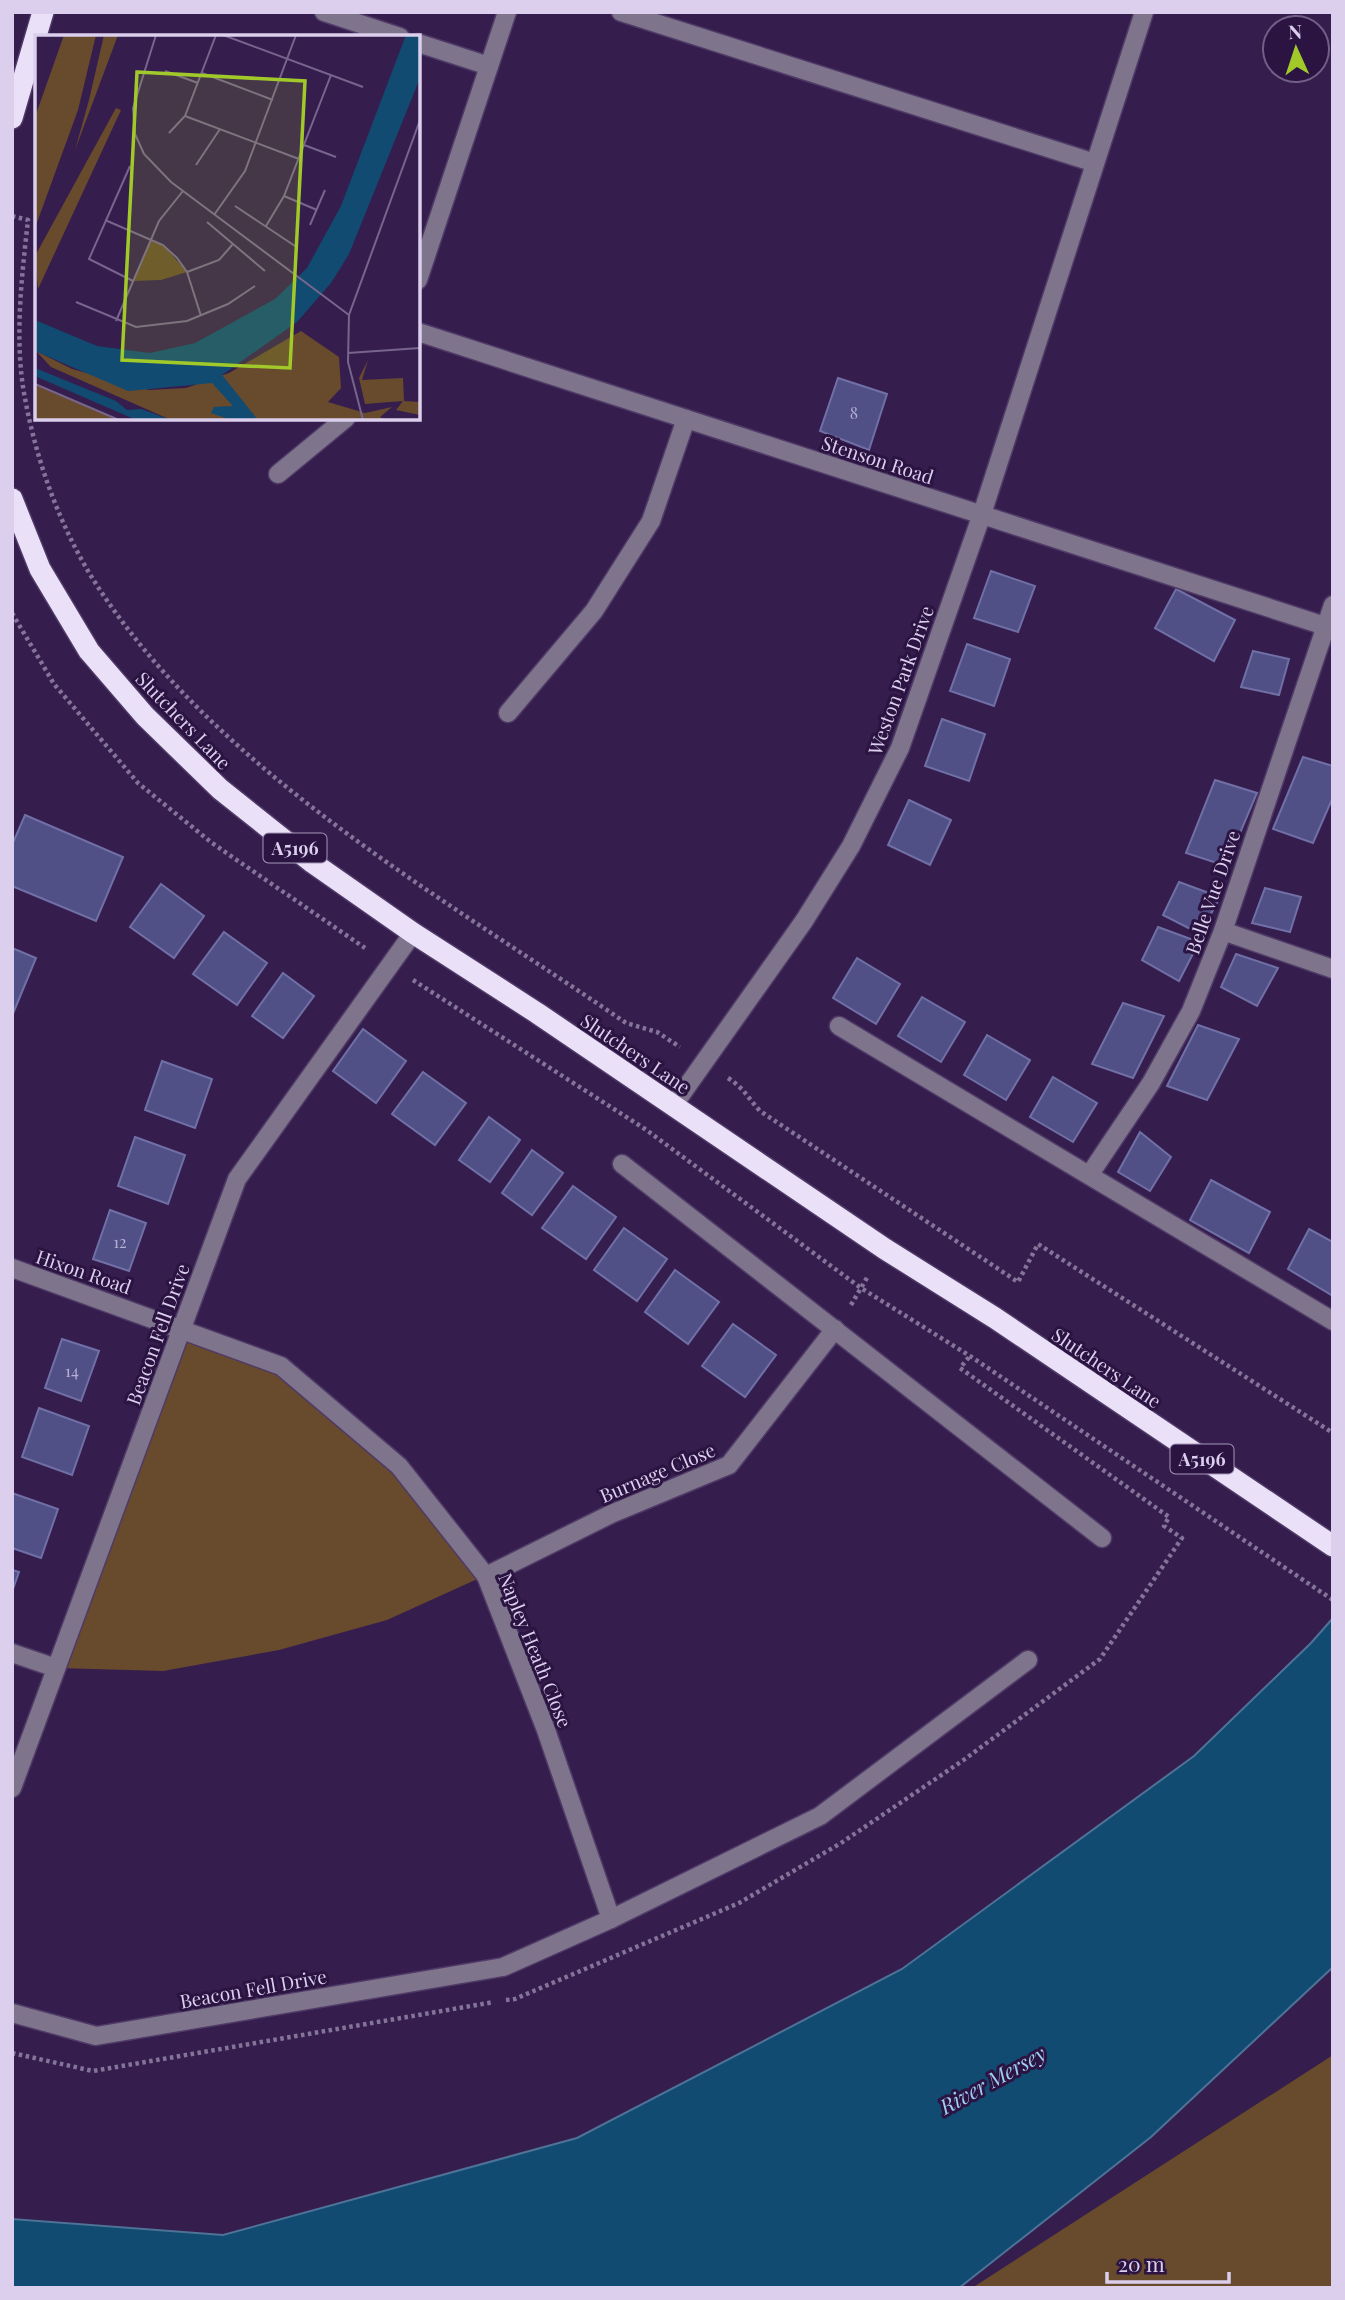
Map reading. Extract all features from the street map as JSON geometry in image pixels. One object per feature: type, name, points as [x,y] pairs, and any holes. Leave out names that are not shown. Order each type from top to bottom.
[{"type":"highway","points":[[36,35],[43,12]]},
{"type":"highway","points":[[12,118],[35,39]]},
{"type":"highway","name":"Slutchers Lane","points":[[12,499],[21,543],[40,569],[89,651],[145,716],[220,789],[313,863],[413,933],[537,1013],[885,1249],[995,1318],[1333,1546]]},
{"type":"street","points":[[324,12],[394,35]]},
{"type":"street","points":[[420,274],[507,12]]},
{"type":"street","points":[[621,12],[1095,163]]},
{"type":"street","name":"Weston Park Drive","points":[[673,1106],[804,921],[851,846],[901,748],[982,514],[1144,12]]},
{"type":"street","points":[[420,44],[489,66]]},
{"type":"street","name":"Stenson Road","points":[[420,333],[1325,626]]},
{"type":"street","points":[[508,713],[594,611],[651,521],[687,419]]},
{"type":"street","points":[[278,474],[344,420]]},
{"type":"street","name":"Belle Vue Drive","points":[[1090,1174],[1151,1083],[1191,1011],[1223,931],[1333,605]]},
{"type":"street","points":[[1223,931],[1333,969]]},
{"type":"street","name":"Beacon Fell Drive","points":[[12,1788],[237,1179],[413,933]]},
{"type":"street","points":[[839,1026],[1333,1321]]},
{"type":"street","points":[[622,1164],[1102,1538]]},
{"type":"street","name":"Hixon Road","points":[[12,1268],[182,1328]]},
{"type":"street","name":"Napley Heath Close","points":[[182,1328],[281,1366],[399,1466],[486,1576],[547,1730],[611,1919]]},
{"type":"street","name":"Burnage Close","points":[[486,1576],[611,1514],[729,1465],[835,1329]]},
{"type":"street","points":[[12,1653],[56,1668]]},
{"type":"street","points":[[611,1919],[820,1816],[1028,1660]]},
{"type":"street","name":"Beacon Fell Drive","points":[[12,2013],[96,2036],[503,1967],[611,1919]]},
{"type":"path","points":[[12,216],[28,220],[20,324],[23,384],[32,432],[52,494],[75,547],[104,596],[144,649],[191,700],[242,748],[317,811],[626,1023],[657,1032]]},
{"type":"path","points":[[12,613],[54,684],[138,783],[212,843],[390,965],[645,1129],[861,1288],[970,1356],[1333,1600]]},
{"type":"path","points":[[745,1090],[760,1111],[1018,1282],[1038,1244],[1333,1433]]},
{"type":"path","points":[[835,1329],[885,1249]]},
{"type":"path","points":[[841,1843],[965,1759],[1100,1659],[1182,1538],[1164,1526],[1169,1517],[960,1368],[970,1356]]},
{"type":"shaded area","points":[[182,1328],[281,1366],[398,1466],[484,1576],[387,1620],[279,1650],[163,1671],[58,1668]]},
{"type":"shaded area","points":[[1333,2055],[1333,2288],[972,2288]]},
{"type":"water","name":"River Mersey","points":[[1333,1618],[1333,1967],[1151,2137],[959,2288],[12,2288],[12,2219],[223,2235],[577,2138],[902,1969],[1194,1756],[1311,1643]]},
{"type":"building","points":[[838,378],[887,394],[869,450],[820,431]]},
{"type":"building","points":[[991,571],[1035,586],[1018,632],[974,618]]},
{"type":"building","points":[[1176,589],[1235,620],[1214,661],[1155,628]]},
{"type":"building","points":[[967,644],[1010,659],[994,706],[950,691]]},
{"type":"building","points":[[1253,651],[1289,659],[1279,695],[1241,687]]},
{"type":"building","points":[[942,719],[985,734],[969,781],[925,766]]},
{"type":"building","points":[[1303,757],[1333,766],[1333,797],[1313,843],[1273,829]]},
{"type":"building","points":[[1215,780],[1257,793],[1226,866],[1186,853]]},
{"type":"building","points":[[909,800],[951,820],[930,865],[888,845]]},
{"type":"building","points":[[25,815],[123,857],[96,921],[12,886],[12,845]]},
{"type":"building","points":[[1179,882],[1220,897],[1200,934],[1163,915]]},
{"type":"building","points":[[161,884],[204,916],[174,958],[130,927]]},
{"type":"building","points":[[1265,888],[1301,897],[1290,932],[1252,923]]},
{"type":"building","points":[[1158,927],[1199,942],[1179,981],[1142,960]]},
{"type":"building","points":[[224,932],[267,963],[237,1005],[193,974]]},
{"type":"building","points":[[12,948],[36,958],[12,1016]]},
{"type":"building","points":[[1236,954],[1278,968],[1257,1006],[1221,987]]},
{"type":"building","points":[[857,958],[900,984],[876,1024],[833,998]]},
{"type":"building","points":[[283,973],[314,996],[283,1038],[252,1016]]},
{"type":"building","points":[[922,997],[965,1022],[941,1062],[898,1036]]},
{"type":"building","points":[[1123,1003],[1164,1016],[1133,1078],[1092,1064]]},
{"type":"building","points":[[1198,1025],[1239,1039],[1207,1100],[1167,1086]]},
{"type":"building","points":[[363,1029],[406,1061],[376,1103],[333,1071]]},
{"type":"building","points":[[987,1035],[1030,1060],[1006,1100],[964,1075]]},
{"type":"building","points":[[162,1061],[212,1079],[195,1128],[145,1110]]},
{"type":"building","points":[[423,1072],[466,1103],[435,1145],[392,1114]]},
{"type":"building","points":[[1053,1077],[1097,1103],[1073,1142],[1030,1117]]},
{"type":"building","points":[[489,1117],[520,1140],[490,1182],[459,1160]]},
{"type":"building","points":[[1140,1132],[1171,1157],[1150,1191],[1118,1172]]},
{"type":"building","points":[[135,1137],[185,1155],[168,1204],[118,1186]]},
{"type":"building","points":[[532,1150],[563,1173],[532,1215],[502,1193]]},
{"type":"building","points":[[1211,1180],[1270,1212],[1249,1253],[1190,1220]]},
{"type":"building","points":[[573,1186],[616,1217],[586,1259],[542,1228]]},
{"type":"building","points":[[110,1210],[146,1223],[129,1271],[93,1259]]},
{"type":"building","points":[[624,1228],[667,1259],[637,1301],[594,1270]]},
{"type":"building","points":[[1309,1229],[1333,1242],[1333,1296],[1288,1269]]},
{"type":"building","points":[[675,1270],[719,1302],[688,1344],[645,1312]]},
{"type":"building","points":[[733,1324],[776,1355],[745,1397],[702,1366]]},
{"type":"building","points":[[62,1339],[99,1351],[81,1401],[45,1388]]},
{"type":"building","points":[[39,1408],[89,1426],[72,1475],[22,1457]]},
{"type":"building","points":[[12,1493],[58,1509],[41,1558],[12,1548]]},
{"type":"building","points":[[12,1570],[19,1572],[12,1592]]}]
